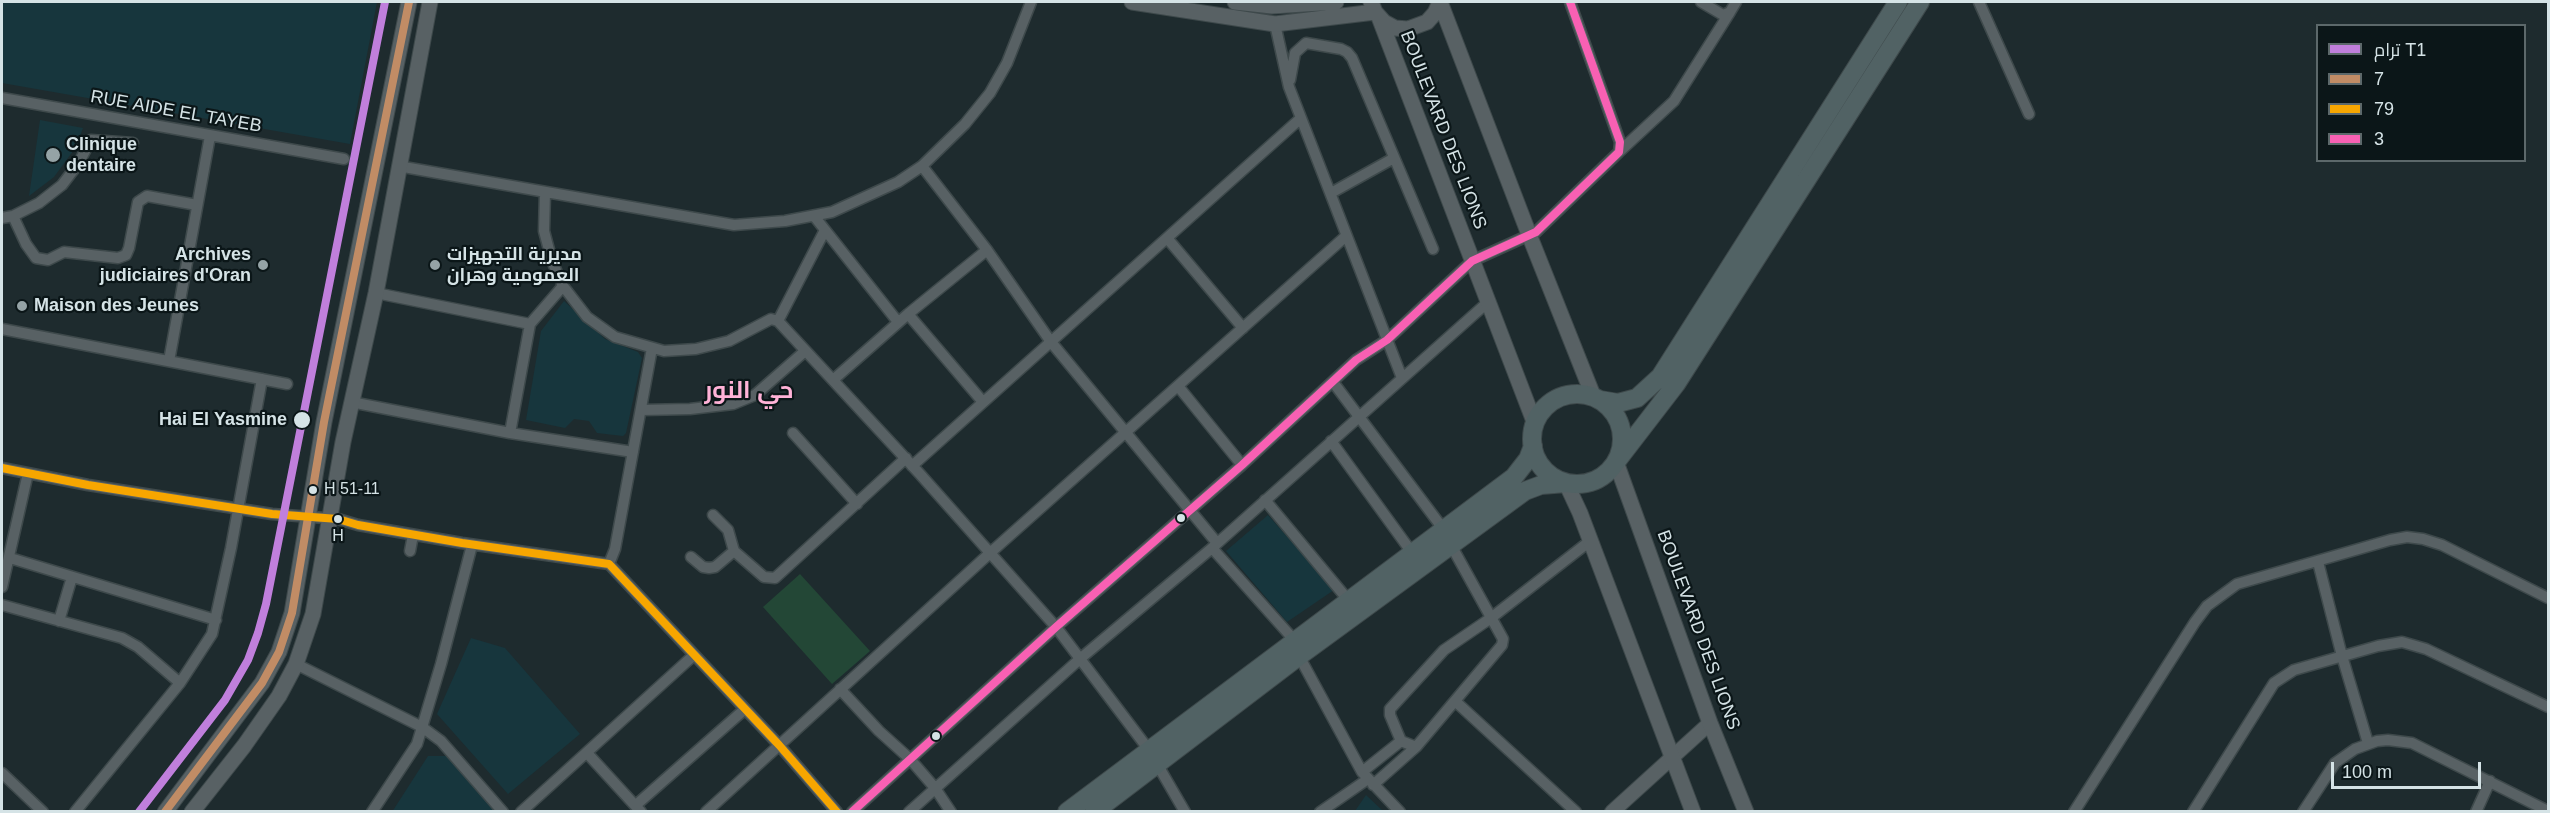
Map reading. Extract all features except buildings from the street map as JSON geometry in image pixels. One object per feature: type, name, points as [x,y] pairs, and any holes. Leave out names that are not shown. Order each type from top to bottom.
[{"type":"main road","points":[[165,812],[247,705],[279,652],[292,614],[324,422],[409,2]]},
{"type":"main road","points":[[192,812],[262,721],[296,664],[313,614],[351,402],[376,293],[430,2]]},
{"type":"main road","points":[[1132,2],[1275,24],[1375,10],[1395,28],[1415,28],[1431,18],[1440,2]]},
{"type":"main road","points":[[1234,2],[1290,6],[1336,2]]},
{"type":"main road","points":[[1440,2],[1530,237],[1597,399],[1608,406],[1619,423],[1622,442],[1616,462]]},
{"type":"main road","points":[[1297,649],[1349,601],[1413,554],[1448,538],[1514,477],[1528,459],[1533,446],[1535,424],[1546,406],[1555,400],[1576,394],[1618,403],[1637,398],[1660,376],[1898,2]]},
{"type":"main road","points":[[1067,812],[1153,757],[1448,538],[1525,491],[1541,485],[1576,484],[1595,480],[1611,470],[1676,384],[1920,2]]},
{"type":"main road","name":"BOULEVARD DES LIONS","points":[[1375,10],[1535,424]]},
{"type":"main road","points":[[1533,446],[1544,469],[1566,483],[1693,812]]},
{"type":"main road","name":"BOULEVARD DES LIONS","points":[[1616,462],[1710,723],[1746,812]]},
{"type":"main road","points":[[1094,812],[1153,757]]},
{"type":"street","points":[[398,166],[734,225],[760,224],[814,216],[840,209],[878,194],[922,166],[965,124],[990,93],[1007,63],[1032,2]]},
{"type":"street","points":[[1570,2],[1620,142],[1619,152]]},
{"type":"street","points":[[1701,2],[1723,15],[1730,12]]},
{"type":"street","points":[[852,812],[1056,627],[1192,510],[1356,360],[1387,340],[1472,261],[1530,237],[1674,101],[1736,2]]},
{"type":"street","points":[[1978,2],[2029,114]]},
{"type":"street","points":[[1275,24],[1289,87],[1402,378]]},
{"type":"street","points":[[1289,87],[1295,53],[1306,43],[1347,52],[1352,58],[1433,249]]},
{"type":"street","name":"RUE AIDE EL TAYEB","points":[[2,98],[344,159]]},
{"type":"street","points":[[713,515],[728,530],[734,551],[764,577],[776,578],[857,504],[983,402],[1301,118]]},
{"type":"street","points":[[169,361],[210,136]]},
{"type":"street","points":[[133,143],[91,140],[78,164],[62,185],[39,203],[7,217],[36,258],[48,260],[64,252],[118,258],[126,255],[129,248],[138,202],[147,196],[197,205]]},
{"type":"street","points":[[1331,194],[1394,158]]},
{"type":"street","points":[[922,166],[987,250],[1051,342],[1125,433],[1192,510],[1215,545],[1297,649],[1368,779],[1400,812]]},
{"type":"street","points":[[545,192],[544,231],[562,286],[587,317],[615,337],[664,351],[696,349],[729,341],[771,318],[778,321],[804,352],[909,462],[1056,627],[1153,757],[1185,812]]},
{"type":"street","points":[[814,216],[898,322]]},
{"type":"street","points":[[778,321],[825,230]]},
{"type":"street","points":[[706,812],[1346,236]]},
{"type":"street","points":[[1167,238],[1243,328]]},
{"type":"street","points":[[833,380],[898,322],[987,250]]},
{"type":"street","points":[[510,433],[530,324],[562,286]]},
{"type":"street","points":[[376,293],[530,324]]},
{"type":"street","points":[[909,812],[1081,658],[1215,545],[1488,302]]},
{"type":"street","points":[[908,314],[983,402]]},
{"type":"street","points":[[2,329],[287,384]]},
{"type":"street","points":[[609,564],[615,549],[652,348]]},
{"type":"street","points":[[642,410],[690,410],[733,404],[755,395],[804,352]]},
{"type":"street","points":[[75,812],[180,683],[212,634],[261,379]]},
{"type":"street","points":[[1320,812],[1416,747],[1502,645],[1503,639],[1448,538],[1333,382]]},
{"type":"street","points":[[1178,386],[1242,465]]},
{"type":"street","points":[[351,402],[510,433],[633,452]]},
{"type":"street","points":[[793,433],[857,504]]},
{"type":"street","points":[[1331,441],[1413,554]]},
{"type":"street","points":[[2,468],[282,515],[331,518],[413,535],[609,564],[779,745],[837,812]]},
{"type":"street","points":[[2,587],[28,473]]},
{"type":"street","points":[[1265,500],[1349,601]]},
{"type":"street","points":[[410,551],[413,535]]},
{"type":"street","points":[[2074,812],[2207,606],[2237,584],[2407,537],[2442,545],[2548,598]]},
{"type":"street","points":[[1416,747],[1401,741],[1390,715],[1390,709],[1395,702],[1444,650],[1491,618],[1590,541]]},
{"type":"street","points":[[372,812],[417,744],[441,664],[472,544]]},
{"type":"street","points":[[691,557],[703,567],[709,568],[715,567],[734,551]]},
{"type":"street","points":[[10,558],[216,621]]},
{"type":"street","points":[[2318,562],[2342,656],[2368,743]]},
{"type":"street","points":[[59,621],[72,577]]},
{"type":"street","points":[[2,605],[122,638],[138,646],[180,683]]},
{"type":"street","points":[[2193,812],[2274,683],[2294,670],[2391,643],[2414,644],[2548,707]]},
{"type":"street","points":[[520,812],[694,655]]},
{"type":"street","points":[[296,664],[422,727],[441,741],[503,812]]},
{"type":"street","points":[[840,689],[879,731],[910,759],[935,788],[951,812]]},
{"type":"street","points":[[1455,701],[1576,812]]},
{"type":"street","points":[[587,753],[638,808],[745,709]]},
{"type":"street","points":[[1612,812],[1710,723]]},
{"type":"street","points":[[2303,812],[2335,762],[2368,743],[2388,740],[2412,744],[2548,811]]},
{"type":"street","points":[[1368,779],[1401,741]]},
{"type":"street","points":[[2,773],[43,812]]},
{"type":"street","points":[[2476,812],[2490,781]]},
{"type":"shaded area","points":[[2,2],[377,2],[350,144],[2,83]]},
{"type":"shaded area","name":"Clinique dentaire","points":[[40,120],[83,128],[76,147],[54,177],[29,196]]},
{"type":"shaded area","points":[[564,301],[605,339],[638,352],[642,358],[626,433],[623,436],[597,433],[589,421],[574,419],[565,428],[526,420],[541,331]]},
{"type":"shaded area","points":[[1268,515],[1334,590],[1287,622],[1226,551]]},
{"type":"shaded area","points":[[471,638],[505,648],[580,734],[508,794],[437,714]]},
{"type":"shaded area","points":[[428,756],[447,756],[496,811],[392,812]]},
{"type":"shaded area","points":[[1366,795],[1383,811],[1355,811]]},
{"type":"green space","points":[[800,574],[870,651],[832,684],[763,607]]},
{"type":"tram line","name":"T1","points":[[139,812],[225,700],[248,660],[258,633],[266,604],[385,2]]},
{"type":"transit line","name":"7","points":[[165,812],[262,683],[279,652],[292,613],[324,422],[409,2]]},
{"type":"transit line","name":"3","points":[[852,812],[1056,627],[1242,465],[1356,360],[1387,340],[1472,261],[1536,232],[1619,152],[1620,142],[1570,2]]},
{"type":"transit line","name":"79","points":[[2,468],[88,485],[272,514],[338,519],[358,525],[462,543],[609,564],[779,745],[837,812]]},
{"type":"place","name":"Clinique dentaire","points":[[53,155]]},
{"type":"place","name":"Archives judiciaires d'Oran","points":[[263,265]]},
{"type":"place","name":"مديرية التجهيزات العمومية وهران","points":[[435,265]]},
{"type":"place","name":"Maison des Jeunes","points":[[22,306]]},
{"type":"place","name":"Hai El Yasmine","points":[[302,420]]},
{"type":"place","name":"H 51-11","points":[[313,490]]},
{"type":"place","name":"H","points":[[338,519]]},
{"type":"district","name":"حي النور","points":[[749,391]]}]
